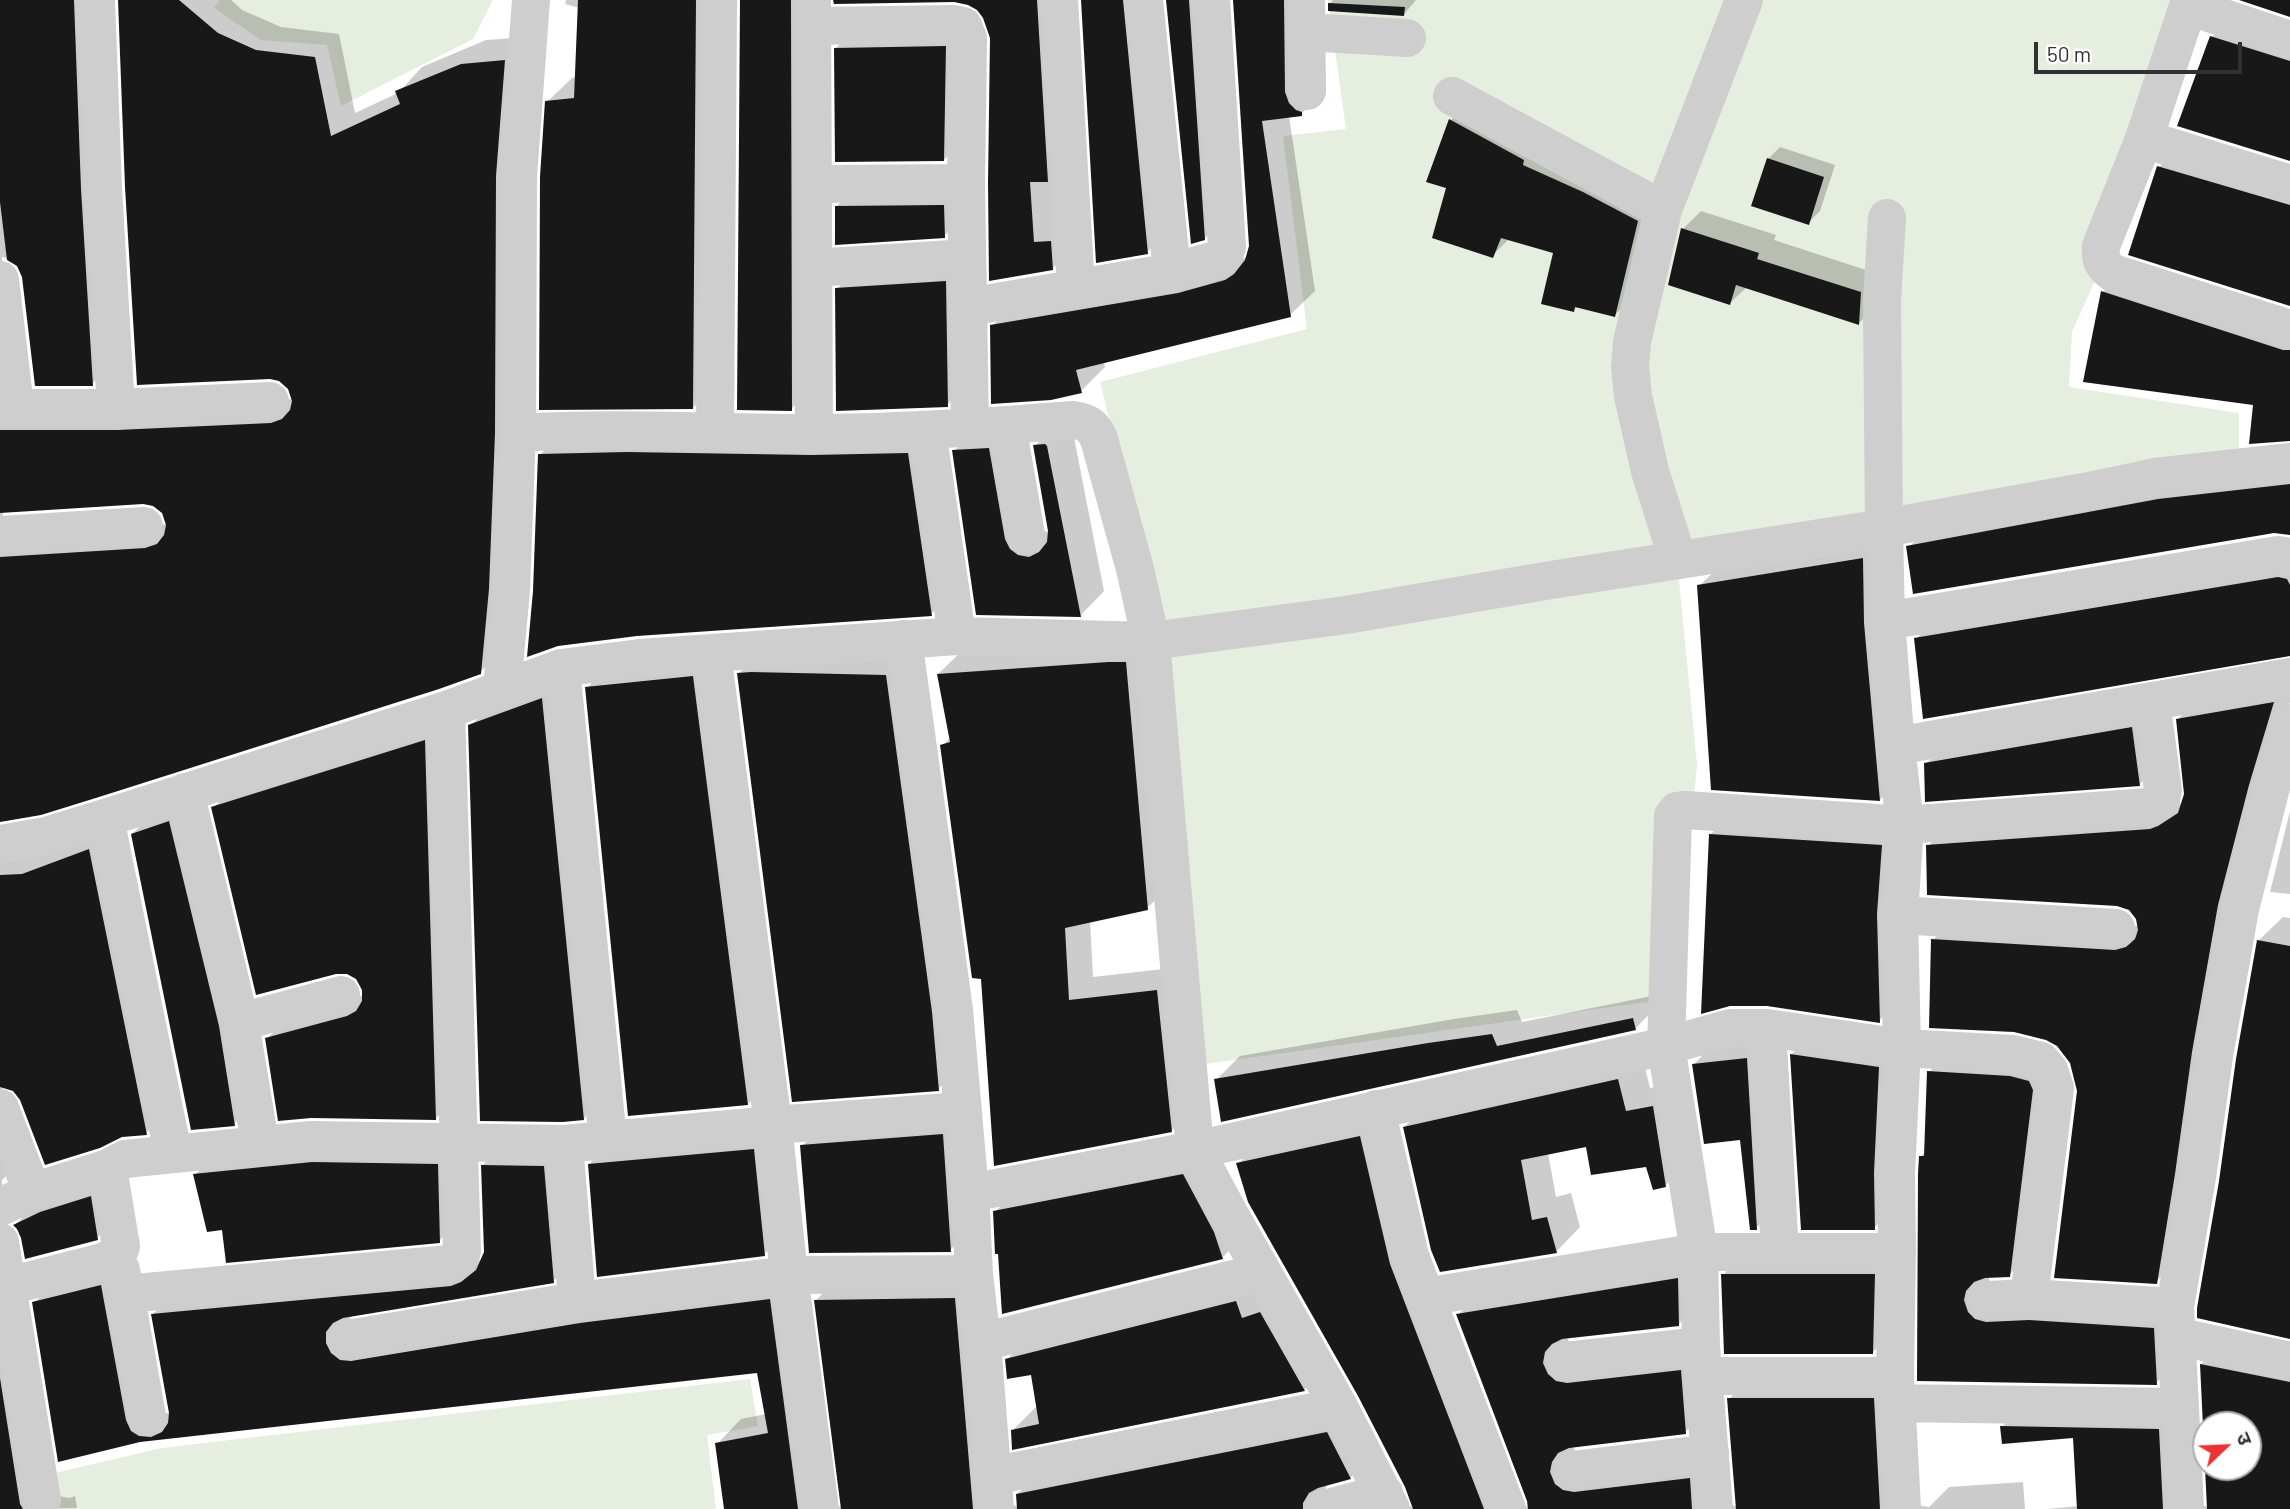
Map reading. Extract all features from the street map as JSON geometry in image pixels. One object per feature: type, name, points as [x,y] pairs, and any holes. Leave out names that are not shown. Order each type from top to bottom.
[{"type":"street","points":[[96,0],[103,188],[116,408]]},
{"type":"street","points":[[502,688],[511,590],[517,433],[518,176],[531,0]]},
{"type":"street","points":[[715,432],[718,0]]},
{"type":"street","points":[[1059,0],[1076,288]]},
{"type":"street","points":[[1144,0],[1172,272]]},
{"type":"street","points":[[968,307],[1172,272],[1219,259],[1225,253],[1227,247],[1211,0]]},
{"type":"street","points":[[1678,560],[1650,471],[1633,396],[1630,366],[1632,341],[1662,210],[1744,0]]},
{"type":"street","points":[[2290,40],[2189,3],[2144,139],[2101,246],[2100,259],[2113,273],[2290,329]]},
{"type":"street","points":[[814,433],[812,13],[954,23],[963,26],[968,38],[968,307],[989,426],[1026,535]]},
{"type":"street","points":[[1307,91],[1306,16],[1407,38]]},
{"type":"street","points":[[1452,96],[1662,210]]},
{"type":"street","points":[[2144,139],[2290,184]]},
{"type":"street","points":[[813,184],[966,183]]},
{"type":"street","points":[[1887,218],[1882,301],[1886,621],[1905,825],[1899,915],[1902,1048],[1896,1174],[1898,1252],[1895,1390],[1902,1509]]},
{"type":"street","points":[[813,268],[967,258]]},
{"type":"street","points":[[0,280],[7,408],[116,408],[270,401]]},
{"type":"street","points":[[517,433],[572,430],[814,433],[928,430],[1073,420],[1087,422],[1093,427],[1099,439],[1136,569],[1151,641],[1195,1150],[1339,1407],[1388,1501],[1324,1509]]},
{"type":"street","points":[[928,430],[957,636]]},
{"type":"street","points":[[0,844],[46,836],[105,818],[446,710],[562,668],[640,658],[957,636],[1151,641],[1346,615],[1884,528],[2155,477],[2290,463]]},
{"type":"street","points":[[0,535],[144,526]]},
{"type":"street","points":[[1886,621],[2278,555],[2290,557]]},
{"type":"street","points":[[903,639],[954,1010],[994,1493],[1339,1407]]},
{"type":"street","points":[[712,653],[820,1509]]},
{"type":"street","points":[[562,668],[608,1140]]},
{"type":"street","points":[[1896,746],[2290,677]]},
{"type":"street","points":[[1714,1509],[1702,1361],[1699,1252],[1666,1046],[1671,821],[1677,811],[1905,825],[2148,807],[2161,800],[2163,790],[2151,701]]},
{"type":"street","points":[[125,1294],[449,1264],[458,1258],[463,1244],[457,1144],[446,710]]},
{"type":"street","points":[[2185,1509],[2175,1322],[2214,1056],[2240,909],[2290,723]]},
{"type":"street","points":[[185,792],[240,1022],[260,1144]]},
{"type":"street","points":[[105,818],[173,1153]]},
{"type":"street","points":[[1899,915],[2116,928]]},
{"type":"street","points":[[240,1022],[341,995]]},
{"type":"street","points":[[970,1193],[1195,1150],[1666,1046],[1730,1028],[1767,1028],[1902,1048],[2013,1054],[2041,1061],[2049,1070],[2055,1088],[2029,1298]]},
{"type":"street","points":[[1767,1028],[1780,1252]]},
{"type":"street","points":[[0,1108],[16,1200],[108,1168],[125,1159],[260,1144],[342,1139],[457,1144],[564,1144],[963,1111]]},
{"type":"street","points":[[1376,1109],[1410,1256],[1507,1509]]},
{"type":"street","points":[[564,1144],[577,1300]]},
{"type":"street","points":[[108,1168],[121,1246],[118,1254],[147,1416]]},
{"type":"street","points":[[0,1242],[3,1287],[42,1500]]},
{"type":"street","points":[[1425,1297],[1699,1252],[1898,1252]]},
{"type":"street","points":[[3,1287],[103,1262],[118,1254]]},
{"type":"street","points":[[982,1342],[1262,1272]]},
{"type":"street","points":[[347,1339],[577,1300],[789,1275],[974,1274]]},
{"type":"street","points":[[1986,1300],[2029,1298],[2175,1322],[2290,1361]]},
{"type":"street","points":[[1565,1361],[1702,1361],[1895,1390],[2179,1407]]},
{"type":"street","points":[[1572,1470],[1710,1453]]},
{"type":"green space","points":[[220,0],[493,0],[473,39],[341,106],[327,45],[261,40],[214,8]]},
{"type":"green space","points":[[1328,0],[2208,0],[2116,233],[2072,332],[2069,387],[2239,413],[2239,463],[1697,542],[1679,580],[1697,765],[1675,998],[1205,1064],[1170,666],[1100,382],[1307,329],[1283,136],[1346,129]]},
{"type":"green space","points":[[750,1379],[758,1426],[707,1435],[716,1509],[54,1509],[46,1475],[162,1448]]},
{"type":"building","points":[[0,0],[74,0],[81,189],[93,386],[35,386],[22,277],[17,266],[7,260],[0,202]]},
{"type":"building","points":[[118,0],[179,0],[218,33],[256,50],[315,57],[331,136],[400,104],[395,91],[461,64],[505,60],[496,176],[495,433],[489,589],[481,674],[41,815],[0,822],[0,557],[145,548],[157,544],[164,535],[166,525],[162,513],[153,506],[143,504],[0,513],[0,430],[117,430],[271,423],[282,419],[290,410],[292,401],[288,389],[279,381],[270,379],[137,385],[125,187]]},
{"type":"building","points":[[578,0],[696,0],[693,409],[539,410],[540,177],[545,101],[574,98]]},
{"type":"building","points":[[740,0],[791,0],[792,411],[737,410]]},
{"type":"building","points":[[833,0],[1037,0],[1048,182],[1030,182],[1034,242],[1051,241],[1053,270],[989,281],[990,38],[977,10],[954,2],[834,4]]},
{"type":"building","points":[[1081,0],[1123,0],[1148,254],[1096,263]]},
{"type":"building","points":[[1166,0],[1189,0],[1205,240],[1191,244]]},
{"type":"building","points":[[1233,0],[1284,0],[1285,92],[1289,103],[1302,112],[1302,116],[1262,121],[1291,317],[1076,370],[1082,393],[1051,400],[991,404],[990,325],[1178,293],[1225,280],[1234,274],[1245,260],[1249,246]]},
{"type":"building","points":[[2239,0],[2290,0],[2290,17]]},
{"type":"building","points":[[1328,3],[1405,7],[1404,16],[1328,11]]},
{"type":"building","points":[[2210,36],[2290,61],[2290,161],[2177,126]]},
{"type":"building","points":[[946,46],[944,161],[835,162],[834,48]]},
{"type":"building","points":[[1449,119],[1524,160],[1523,165],[1638,221],[1615,317],[1575,307],[1574,312],[1541,304],[1553,253],[1501,238],[1493,258],[1432,238],[1446,188],[1426,182]]},
{"type":"building","points":[[1767,158],[1824,177],[1809,225],[1751,206]]},
{"type":"building","points":[[2157,166],[2290,205],[2290,306],[2128,255]]},
{"type":"building","points":[[944,205],[945,238],[835,245],[835,206]]},
{"type":"building","points":[[1681,228],[1759,253],[1757,259],[1861,292],[1859,325],[1736,285],[1730,305],[1668,285]]},
{"type":"building","points":[[946,281],[948,407],[836,411],[835,288]]},
{"type":"building","points":[[2101,291],[2290,350],[2290,441],[2249,444],[2253,405],[2083,382]]},
{"type":"building","points":[[1045,444],[1081,617],[976,615],[952,450],[989,448],[1005,539],[1010,549],[1018,555],[1029,557],[1039,552],[1047,542],[1048,531],[1033,445]]},
{"type":"building","points":[[627,452],[811,455],[908,453],[932,616],[637,636],[558,646],[527,657],[533,591],[538,454]]},
{"type":"building","points":[[2290,484],[2290,535],[2274,533],[1913,594],[1906,546],[2158,499]]},
{"type":"building","points":[[1863,558],[1864,623],[1880,801],[1711,790],[1697,585]]},
{"type":"building","points":[[2278,577],[2287,579],[2290,585],[2290,656],[1923,719],[1914,638]]},
{"type":"building","points":[[1126,662],[1148,910],[1065,928],[1069,1000],[1157,990],[1172,1132],[994,1166],[981,979],[972,978],[940,745],[950,742],[937,674]]},
{"type":"building","points":[[737,673],[886,675],[932,1012],[939,1091],[792,1102]]},
{"type":"building","points":[[693,676],[748,1105],[628,1116],[585,687]]},
{"type":"building","points":[[542,698],[584,1120],[480,1121],[468,725]]},
{"type":"building","points":[[2274,702],[2218,905],[2192,1052],[2157,1284],[2054,1278],[2077,1091],[2070,1063],[2057,1046],[2046,1040],[2014,1032],[1929,1028],[1931,939],[2115,950],[2126,947],[2135,939],[2138,930],[2136,919],[2129,910],[2117,906],[1927,895],[1926,845],[2150,829],[2158,826],[2178,813],[2184,794],[2176,719]]},
{"type":"building","points":[[2132,727],[2140,786],[1925,802],[1924,763]]},
{"type":"building","points":[[425,740],[436,1120],[311,1118],[278,1121],[265,1038],[347,1016],[356,1011],[362,1001],[362,990],[356,979],[347,974],[336,974],[256,995],[211,807]]},
{"type":"building","points":[[169,821],[219,1026],[235,1126],[191,1130],[131,834]]},
{"type":"building","points":[[1709,834],[1882,845],[1877,914],[1880,1023],[1767,1006],[1730,1006],[1701,1014]]},
{"type":"building","points":[[89,849],[147,1135],[122,1137],[100,1148],[45,1165],[20,1100],[13,1091],[0,1087],[0,875],[22,874]]},
{"type":"building","points":[[2257,940],[2290,946],[2290,1339],[2197,1318]]},
{"type":"building","points":[[1633,1018],[1636,1030],[1221,1122],[1214,1079],[1492,1034],[1497,1046]]},
{"type":"building","points":[[1790,1054],[1879,1067],[1874,1173],[1875,1230],[1801,1230]]},
{"type":"building","points":[[1747,1058],[1757,1230],[1750,1230],[1740,1140],[1704,1144],[1692,1064]]},
{"type":"building","points":[[1927,1071],[2010,1076],[2029,1081],[2033,1090],[2010,1277],[1985,1278],[1974,1282],[1966,1291],[1964,1300],[1968,1312],[1975,1319],[1986,1322],[2029,1320],[2154,1328],[2157,1385],[1917,1381],[1918,1174],[1919,1156],[1924,1156]]},
{"type":"building","points":[[1618,1079],[1626,1111],[1653,1106],[1666,1187],[1653,1190],[1646,1167],[1591,1175],[1586,1147],[1521,1160],[1532,1220],[1547,1217],[1557,1253],[1440,1272],[1431,1250],[1403,1127]]},
{"type":"building","points":[[943,1134],[951,1252],[809,1253],[800,1145]]},
{"type":"building","points":[[1360,1136],[1390,1264],[1484,1509],[1413,1509],[1405,1487],[1358,1396],[1248,1202],[1236,1163]]},
{"type":"building","points":[[754,1149],[765,1256],[597,1277],[588,1164]]},
{"type":"building","points":[[312,1162],[438,1164],[440,1243],[226,1263],[222,1230],[207,1232],[193,1174]]},
{"type":"building","points":[[481,1165],[544,1166],[554,1283],[343,1318],[333,1323],[326,1332],[326,1343],[331,1353],[340,1360],[351,1361],[580,1323],[770,1299],[798,1509],[724,1509],[715,1443],[768,1433],[757,1373],[140,1442],[58,1462],[32,1302],[101,1285],[126,1420],[131,1431],[139,1436],[151,1437],[162,1432],[168,1423],[169,1413],[151,1314],[451,1286],[461,1282],[476,1270],[484,1252]]},
{"type":"building","points":[[1183,1174],[1214,1232],[1223,1259],[1002,1314],[993,1211]]},
{"type":"building","points":[[91,1196],[98,1240],[25,1259],[21,1238],[13,1225],[40,1212]]},
{"type":"building","points":[[1721,1274],[1875,1274],[1873,1354],[1724,1354]]},
{"type":"building","points":[[1678,1278],[1679,1326],[1562,1339],[1552,1344],[1545,1352],[1543,1363],[1548,1374],[1556,1381],[1567,1383],[1681,1370],[1686,1434],[1569,1448],[1558,1453],[1550,1472],[1555,1484],[1563,1490],[1574,1492],[1690,1478],[1692,1509],[1528,1509],[1456,1314]]},
{"type":"building","points":[[955,1298],[973,1509],[841,1509],[814,1300]]},
{"type":"building","points":[[1236,1301],[1242,1318],[1260,1312],[1305,1391],[1012,1450],[1011,1430],[1039,1424],[1031,1375],[1007,1379],[1005,1359]]},
{"type":"building","points":[[2200,1364],[2290,1382],[2290,1509],[2207,1509],[2206,1481],[2262,1481],[2262,1411],[2202,1411]]},
{"type":"building","points":[[0,1378],[20,1504],[23,1509],[0,1509]]},
{"type":"building","points":[[1727,1398],[1874,1398],[1880,1509],[1736,1509]]},
{"type":"building","points":[[2000,1426],[2159,1429],[2163,1509],[2077,1509],[2073,1438],[2002,1444]]},
{"type":"building","points":[[1327,1432],[1351,1479],[1309,1493],[1303,1503],[1303,1509],[1017,1509],[1016,1494]]}]
